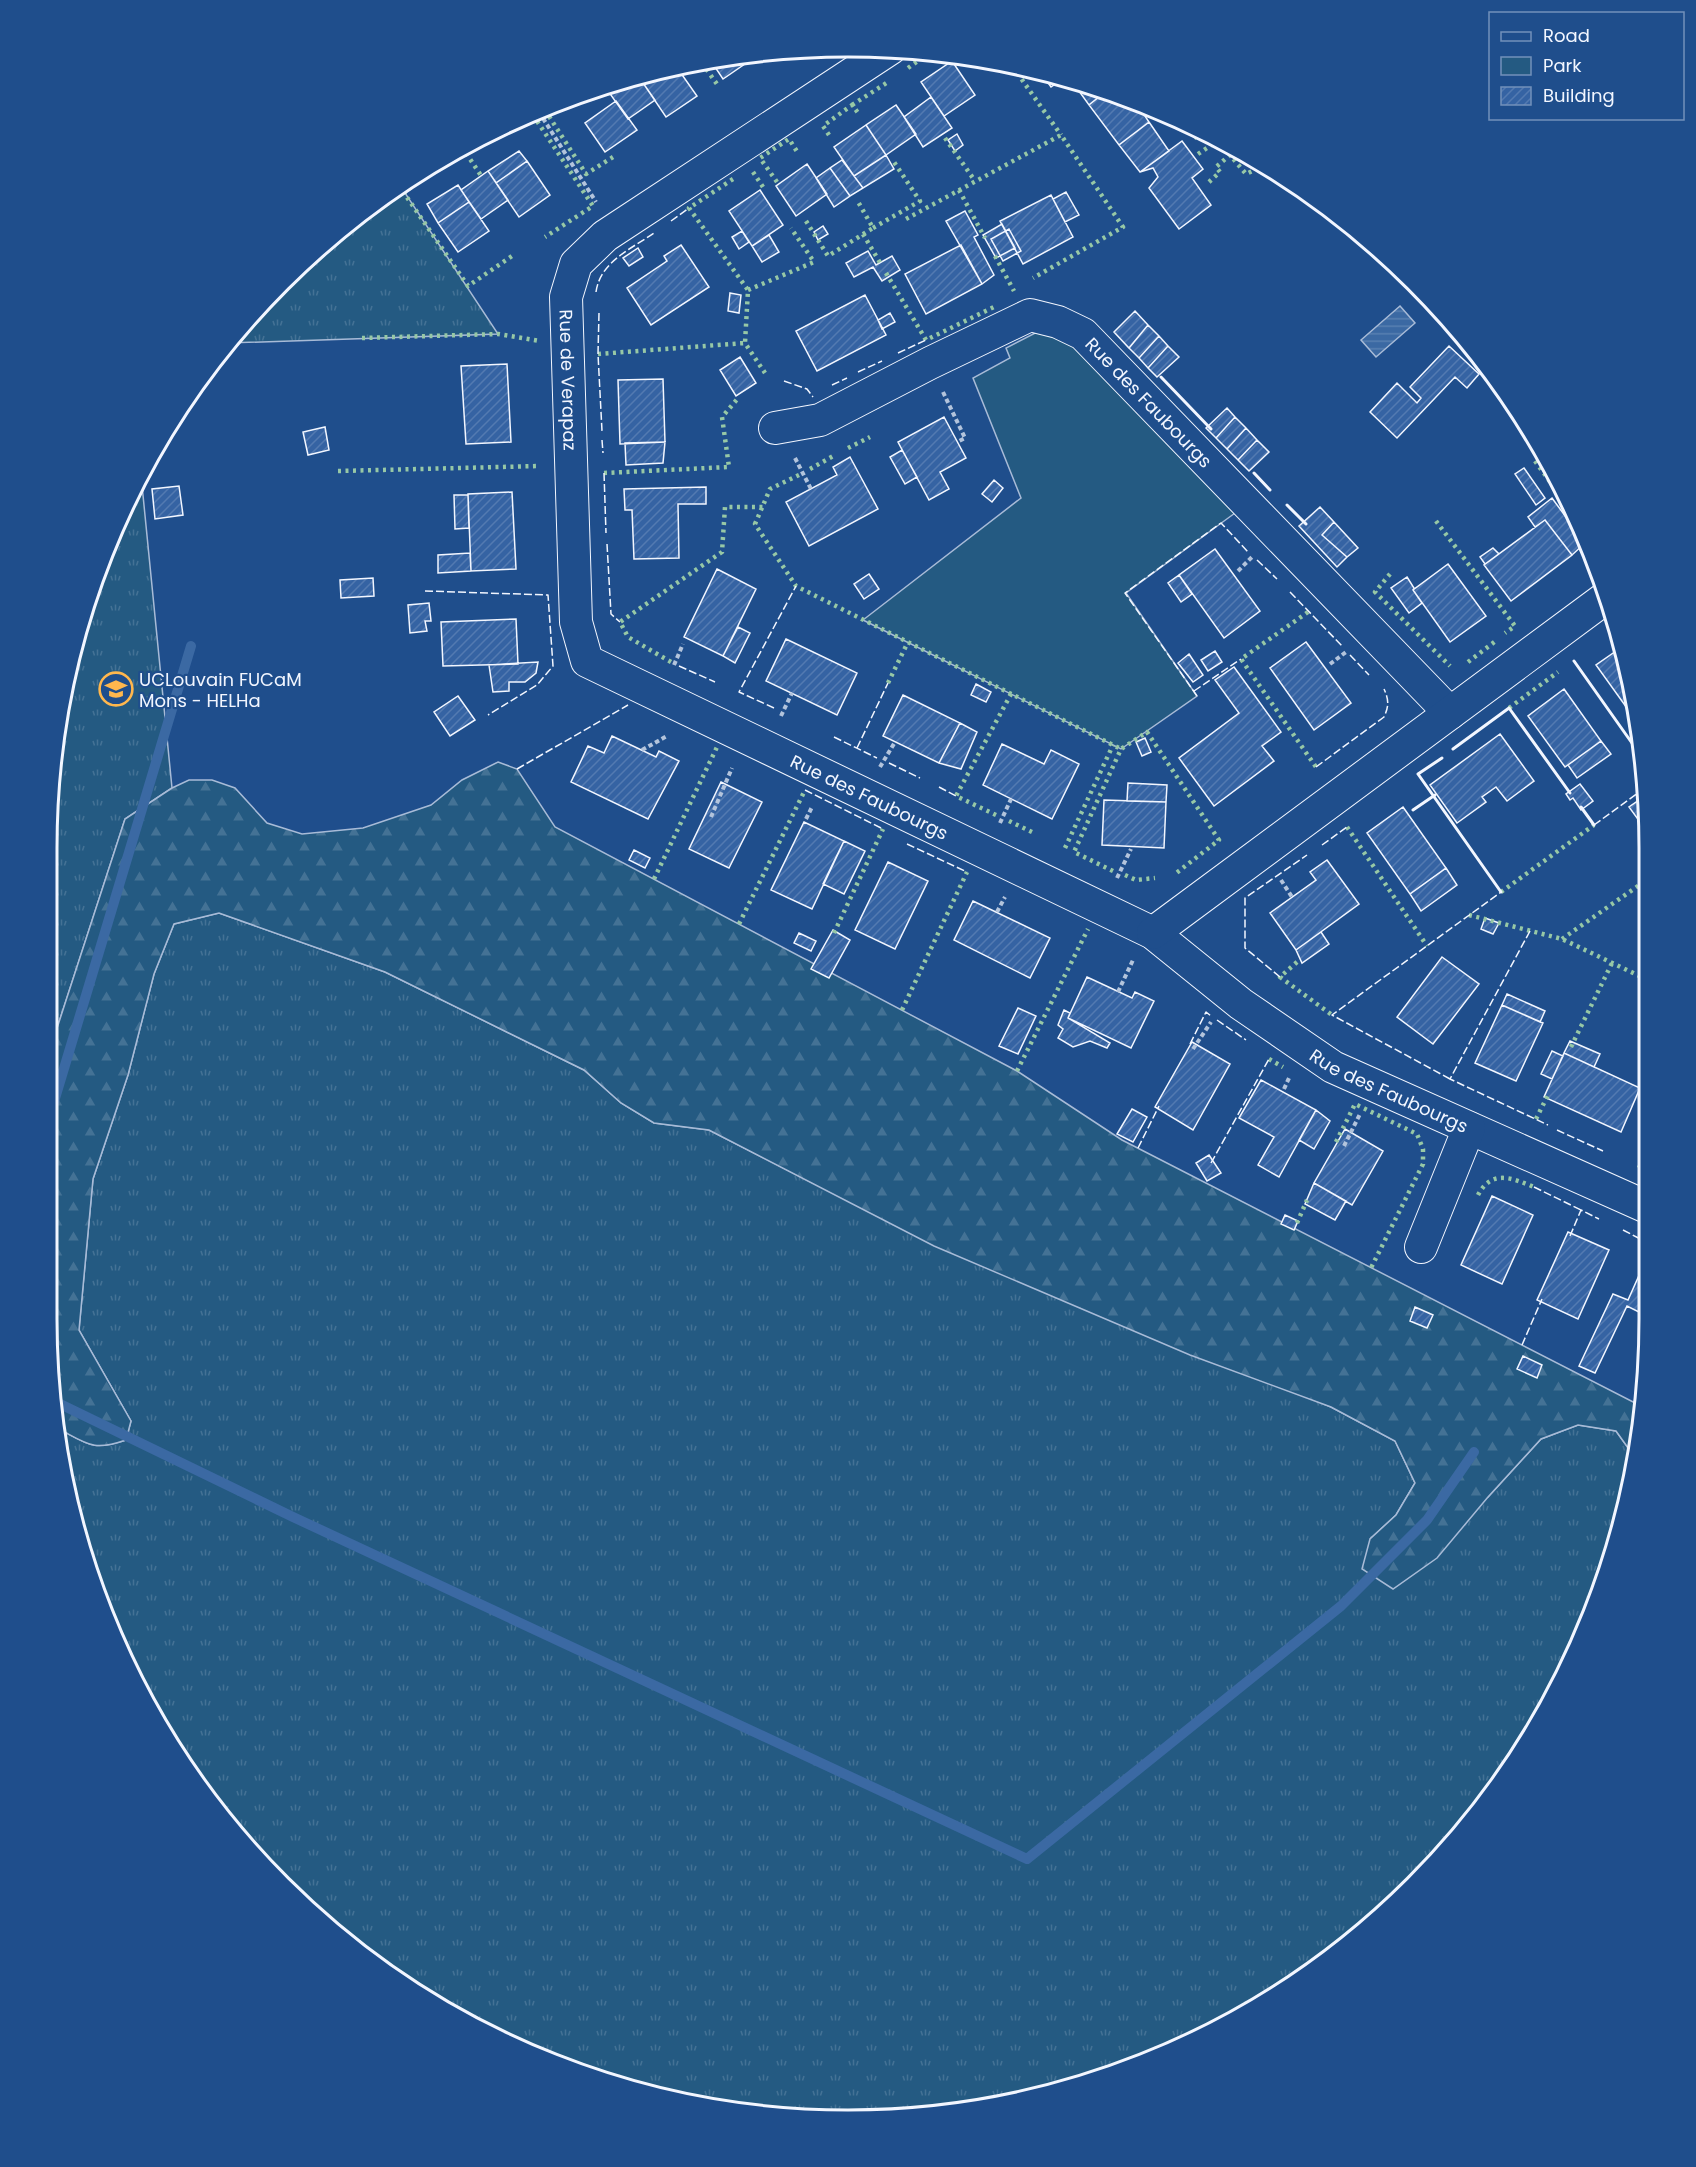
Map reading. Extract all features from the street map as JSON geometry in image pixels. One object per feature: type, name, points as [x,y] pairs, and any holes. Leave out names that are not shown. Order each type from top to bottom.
[{"type":"street","name":"Rue de Verapaz","points":[[587,661],[576,622],[566,297],[576,264],[605,236],[876,58]]},
{"type":"street","name":"Rue des Faubourgs","points":[[775,428],[820,420],[1030,315],[1058,322],[1083,334],[1450,713]]},
{"type":"street","points":[[1153,933],[1600,602]]},
{"type":"street","name":"Rue des Faubourgs","points":[[587,661],[1153,933],[1241,1004],[1333,1067],[1639,1204]]},
{"type":"street","points":[[1421,1247],[1469,1128]]},
{"type":"path","points":[[543,118],[614,230]]},
{"type":"path","points":[[930,363],[965,438],[957,442]]},
{"type":"path","points":[[711,817],[746,737]]},
{"type":"green space","points":[[407,192],[405,193],[498,334],[239,343],[326,253],[366,220]]},
{"type":"green space","points":[[1039,331],[1075,345],[1235,513],[1126,593],[1197,696],[1121,749],[863,620],[1021,498],[973,378],[1010,358],[1006,348]]},
{"type":"green space","name":"UCLouvain FUCaM Mons - HELHa","points":[[143,491],[172,788],[125,819],[57,1028],[59,796],[72,694],[99,594],[117,545]]},
{"type":"green space","points":[[498,762],[517,769],[555,827],[1017,1071],[1122,1140],[1634,1402],[1628,1448],[1616,1431],[1578,1425],[1541,1439],[1437,1558],[1393,1589],[1362,1569],[1370,1539],[1396,1515],[1415,1483],[1395,1441],[1331,1407],[1190,1355],[934,1246],[709,1130],[654,1123],[621,1103],[584,1070],[385,972],[219,913],[174,924],[154,974],[128,1075],[93,1179],[79,1330],[131,1421],[126,1440],[99,1446],[85,1443],[66,1432],[59,1371],[57,1319],[57,1028],[125,819],[172,788],[189,780],[212,780],[235,788],[267,823],[302,834],[363,828],[431,805],[462,780]]},
{"type":"green space","points":[[219,913],[385,972],[584,1070],[621,1103],[654,1123],[709,1130],[811,1182],[1331,1407],[1395,1441],[1415,1483],[1396,1515],[1370,1539],[1488,1497],[1541,1439],[1578,1425],[1616,1431],[1628,1448],[1612,1524],[1579,1622],[1533,1715],[1476,1801],[1443,1841],[1370,1914],[1330,1947],[1244,2004],[1198,2028],[1151,2050],[1053,2083],[1002,2095],[900,2108],[848,2110],[745,2103],[694,2095],[594,2068],[545,2050],[452,2004],[366,1947],[326,1914],[253,1841],[220,1801],[163,1714],[139,1669],[117,1622],[84,1524],[66,1433],[85,1443],[106,1445],[126,1440],[131,1421],[79,1330],[93,1179],[128,1075],[154,974],[174,924]]},
{"type":"shaded area","points":[[1400,306],[1415,323],[1376,357],[1361,340]]},
{"type":"building","points":[[745,64],[723,79],[716,69]]},
{"type":"building","points":[[948,64],[954,65],[975,95],[944,116],[921,82]]},
{"type":"building","points":[[682,75],[697,96],[666,117],[644,84]]},
{"type":"building","points":[[644,84],[655,100],[628,119],[610,94]]},
{"type":"building","points":[[1080,92],[1098,98],[1089,105]]},
{"type":"building","points":[[931,97],[952,128],[923,147],[904,117]]},
{"type":"building","points":[[1098,98],[1144,114],[1149,122],[1119,145],[1089,105]]},
{"type":"building","points":[[616,101],[637,130],[605,152],[585,123]]},
{"type":"building","points":[[896,105],[916,134],[886,155],[866,125]]},
{"type":"building","points":[[1149,122],[1169,151],[1140,172],[1119,145]]},
{"type":"building","points":[[866,125],[886,155],[854,176],[834,147]]},
{"type":"building","points":[[957,134],[963,145],[955,151],[948,140]]},
{"type":"building","points":[[1182,141],[1203,169],[1192,178],[1211,205],[1179,229],[1149,188],[1158,177],[1153,168],[1140,172]]},
{"type":"building","points":[[519,151],[527,161],[496,183],[488,171]]},
{"type":"building","points":[[886,155],[894,169],[863,188],[854,176]]},
{"type":"building","points":[[842,160],[863,188],[850,196],[830,168]]},
{"type":"building","points":[[527,161],[550,195],[519,217],[496,183]]},
{"type":"building","points":[[807,164],[827,194],[796,216],[776,186]]},
{"type":"building","points":[[830,168],[850,196],[834,207],[816,178]]},
{"type":"building","points":[[488,171],[508,200],[481,219],[461,190]]},
{"type":"building","points":[[458,185],[469,202],[438,223],[427,204]]},
{"type":"building","points":[[760,190],[783,225],[752,246],[729,211]]},
{"type":"building","points":[[1066,192],[1079,215],[1065,222],[1053,199]]},
{"type":"building","points":[[1051,195],[1073,237],[1023,264],[1000,221]]},
{"type":"building","points":[[469,202],[489,231],[458,252],[438,223]]},
{"type":"building","points":[[965,211],[978,235],[974,237],[994,275],[982,284],[946,221]]},
{"type":"building","points":[[1002,224],[1015,248],[996,258],[983,235]]},
{"type":"building","points":[[823,226],[828,234],[818,240],[814,232]]},
{"type":"building","points":[[1009,229],[1021,251],[1003,261],[991,239]]},
{"type":"building","points":[[742,231],[749,242],[739,249],[732,237]]},
{"type":"building","points":[[769,235],[779,252],[762,262],[752,246]]},
{"type":"building","points":[[681,245],[709,287],[651,325],[627,288],[667,261],[664,256]]},
{"type":"building","points":[[961,245],[982,284],[926,314],[905,274]]},
{"type":"building","points":[[638,248],[643,257],[629,266],[623,258]]},
{"type":"building","points":[[868,251],[876,265],[892,256],[900,270],[882,281],[873,267],[854,277],[846,263]]},
{"type":"building","points":[[730,293],[741,295],[739,313],[728,311]]},
{"type":"building","points":[[865,295],[886,335],[817,371],[796,331]]},
{"type":"building","points":[[1135,311],[1148,325],[1129,348],[1114,332]]},
{"type":"building","points":[[890,313],[895,322],[882,329],[878,320]]},
{"type":"building","points":[[1148,325],[1159,336],[1139,358],[1129,348]]},
{"type":"building","points":[[1159,336],[1168,346],[1148,368],[1139,358]]},
{"type":"building","points":[[1168,346],[1179,357],[1157,377],[1148,368]]},
{"type":"building","points":[[1449,346],[1479,374],[1467,388],[1455,377],[1397,438],[1370,412],[1397,383],[1417,403],[1421,398],[1410,387]]},
{"type":"building","points":[[740,357],[756,383],[736,396],[720,370]]},
{"type":"building","points":[[507,364],[511,442],[466,444],[461,366]]},
{"type":"building","points":[[663,379],[665,442],[620,444],[618,380]]},
{"type":"building","points":[[1227,408],[1235,417],[1216,438],[1206,428]]},
{"type":"building","points":[[944,417],[966,458],[940,472],[949,489],[929,500],[898,442]]},
{"type":"building","points":[[1235,417],[1246,428],[1227,449],[1216,438]]},
{"type":"building","points":[[325,427],[329,450],[308,455],[303,432]]},
{"type":"building","points":[[1246,428],[1257,440],[1238,460],[1227,449]]},
{"type":"building","points":[[1257,440],[1269,452],[1249,471],[1238,460]]},
{"type":"building","points":[[665,442],[663,463],[626,465],[625,443]]},
{"type":"building","points":[[902,450],[917,477],[905,484],[890,457]]},
{"type":"building","points":[[850,457],[878,509],[809,546],[786,502],[837,475],[833,467]]},
{"type":"building","points":[[1524,468],[1545,498],[1536,505],[1515,474]]},
{"type":"building","points":[[994,480],[1003,488],[992,502],[982,494]]},
{"type":"building","points":[[179,486],[183,515],[155,519],[152,489]]},
{"type":"building","points":[[706,487],[706,504],[678,504],[679,558],[634,559],[632,510],[625,510],[624,489]]},
{"type":"building","points":[[512,492],[516,569],[471,571],[468,494]]},
{"type":"building","points":[[454,495],[468,495],[469,528],[455,529]]},
{"type":"building","points":[[1552,498],[1566,517],[1580,548],[1572,555],[1545,520],[1535,527],[1528,517]]},
{"type":"building","points":[[1320,507],[1334,522],[1322,535],[1347,557],[1337,567],[1299,526]]},
{"type":"building","points":[[1545,520],[1572,555],[1511,601],[1484,565]]},
{"type":"building","points":[[1334,522],[1358,548],[1347,557],[1322,535]]},
{"type":"building","points":[[1493,548],[1499,554],[1485,564],[1480,557]]},
{"type":"building","points":[[1215,549],[1260,611],[1224,638],[1179,575]]},
{"type":"building","points":[[470,553],[471,571],[438,573],[438,555]]},
{"type":"building","points":[[1448,564],[1486,616],[1450,642],[1413,590]]},
{"type":"building","points":[[717,569],[756,589],[723,656],[684,637]]},
{"type":"building","points":[[869,574],[879,589],[864,599],[854,584]]},
{"type":"building","points":[[1179,575],[1192,594],[1181,602],[1168,583]]},
{"type":"building","points":[[1407,577],[1422,603],[1409,613],[1391,588]]},
{"type":"building","points":[[373,578],[374,596],[341,598],[340,580]]},
{"type":"building","points":[[429,603],[431,621],[425,621],[427,631],[410,633],[408,605]]},
{"type":"building","points":[[516,619],[518,664],[443,666],[441,622]]},
{"type":"building","points":[[738,627],[750,633],[735,663],[723,656]]},
{"type":"building","points":[[786,639],[857,673],[837,715],[766,681]]},
{"type":"building","points":[[1306,642],[1351,703],[1314,730],[1270,668]]},
{"type":"building","points":[[1215,651],[1222,662],[1208,671],[1201,660]]},
{"type":"building","points":[[1614,652],[1626,707],[1596,665]]},
{"type":"building","points":[[1189,654],[1203,675],[1193,682],[1178,663]]},
{"type":"building","points":[[538,662],[536,673],[525,682],[509,682],[509,691],[493,692],[489,665]]},
{"type":"building","points":[[1234,667],[1281,732],[1262,746],[1274,761],[1214,806],[1179,758],[1239,713],[1215,680]]},
{"type":"building","points":[[976,684],[991,692],[986,702],[971,695]]},
{"type":"building","points":[[1564,689],[1601,741],[1565,767],[1528,716]]},
{"type":"building","points":[[903,695],[960,723],[939,763],[883,736]]},
{"type":"building","points":[[458,696],[475,720],[450,736],[434,712]]},
{"type":"building","points":[[960,723],[977,732],[961,769],[939,763]]},
{"type":"building","points":[[1500,734],[1534,781],[1507,801],[1496,787],[1482,797],[1486,802],[1457,823],[1430,785]]},
{"type":"building","points":[[612,736],[656,757],[659,751],[679,761],[648,819],[571,782],[588,746],[604,753]]},
{"type":"building","points":[[1145,738],[1151,752],[1142,756],[1136,742]]},
{"type":"building","points":[[1601,741],[1611,754],[1577,778],[1568,765]]},
{"type":"building","points":[[1002,744],[1044,764],[1051,750],[1079,764],[1052,819],[983,785]]},
{"type":"building","points":[[721,782],[762,802],[729,868],[689,849]]},
{"type":"building","points":[[1128,783],[1167,785],[1166,802],[1127,801]]},
{"type":"building","points":[[1580,784],[1593,801],[1581,810],[1573,798],[1570,800],[1566,794]]},
{"type":"building","points":[[1104,800],[1166,802],[1164,848],[1102,845]]},
{"type":"building","points":[[1637,801],[1638,819],[1629,807]]},
{"type":"building","points":[[1403,807],[1446,868],[1410,894],[1367,833]]},
{"type":"building","points":[[804,822],[844,841],[812,909],[771,890]]},
{"type":"building","points":[[844,841],[865,851],[844,894],[823,884]]},
{"type":"building","points":[[634,850],[650,858],[645,868],[629,860]]},
{"type":"building","points":[[1327,860],[1359,904],[1296,950],[1270,913],[1316,880],[1310,872]]},
{"type":"building","points":[[888,862],[928,881],[895,949],[855,930]]},
{"type":"building","points":[[1446,868],[1457,885],[1421,911],[1410,894]]},
{"type":"building","points":[[973,901],[1050,938],[1030,978],[954,940]]},
{"type":"building","points":[[1485,918],[1499,923],[1493,934],[1481,929]]},
{"type":"building","points":[[833,930],[850,940],[829,978],[811,969]]},
{"type":"building","points":[[1321,932],[1329,944],[1302,963],[1296,950]]},
{"type":"building","points":[[799,933],[816,941],[811,951],[794,943]]},
{"type":"building","points":[[1442,957],[1479,984],[1433,1044],[1397,1017]]},
{"type":"building","points":[[1087,977],[1132,998],[1135,992],[1154,1001],[1131,1048],[1068,1018]]},
{"type":"building","points":[[1507,994],[1545,1011],[1540,1022],[1502,1005]]},
{"type":"building","points":[[1502,1005],[1543,1023],[1516,1081],[1475,1063]]},
{"type":"building","points":[[1018,1008],[1036,1016],[1018,1054],[999,1046]]},
{"type":"building","points":[[1064,1010],[1070,1013],[1068,1018],[1110,1043],[1107,1048],[1090,1041],[1073,1047],[1058,1038],[1063,1029],[1058,1025]]},
{"type":"building","points":[[1570,1041],[1600,1054],[1594,1067],[1564,1053]]},
{"type":"building","points":[[1192,1042],[1230,1064],[1193,1130],[1155,1107]]},
{"type":"building","points":[[1552,1051],[1563,1056],[1552,1079],[1541,1074]]},
{"type":"building","points":[[1564,1053],[1639,1088],[1621,1132],[1544,1097]]},
{"type":"building","points":[[1261,1080],[1316,1110],[1279,1177],[1258,1165],[1274,1137],[1239,1118]]},
{"type":"building","points":[[1132,1109],[1147,1117],[1133,1142],[1117,1134]]},
{"type":"building","points":[[1316,1110],[1330,1121],[1314,1149],[1299,1140]]},
{"type":"building","points":[[1345,1129],[1383,1151],[1352,1205],[1314,1183]]},
{"type":"building","points":[[1209,1155],[1221,1173],[1207,1181],[1196,1163]]},
{"type":"building","points":[[1314,1183],[1346,1201],[1335,1220],[1305,1204]]},
{"type":"building","points":[[1492,1196],[1533,1215],[1502,1284],[1461,1265]]},
{"type":"building","points":[[1285,1215],[1298,1221],[1294,1230],[1281,1224]]},
{"type":"building","points":[[1568,1232],[1609,1250],[1578,1319],[1537,1300]]},
{"type":"building","points":[[1639,1275],[1639,1312],[1627,1306],[1595,1373],[1579,1366],[1613,1294],[1628,1300]]},
{"type":"building","points":[[1415,1307],[1433,1315],[1427,1328],[1410,1321]]},
{"type":"building","points":[[1523,1356],[1542,1365],[1537,1378],[1517,1369]]},
{"type":"waterway","points":[[57,1092],[191,646]]},
{"type":"waterway","points":[[62,1405],[293,1517],[1027,1859],[1341,1606],[1427,1520],[1474,1452]]},
{"type":"hedge","points":[[908,68],[918,61]]},
{"type":"hedge","points":[[707,70],[719,87]]},
{"type":"hedge","points":[[1019,76],[1061,135]]},
{"type":"hedge","points":[[852,105],[888,82]]},
{"type":"hedge","points":[[829,135],[823,126],[852,105],[859,114]]},
{"type":"hedge","points":[[549,116],[586,174],[613,157]]},
{"type":"hedge","points":[[537,121],[593,206],[545,237]]},
{"type":"hedge","points":[[906,219],[1061,135],[1123,227],[1033,278]]},
{"type":"hedge","points":[[945,138],[975,181]]},
{"type":"hedge","points":[[777,182],[760,158],[789,139],[798,153]]},
{"type":"hedge","points":[[1198,154],[1211,146]]},
{"type":"hedge","points":[[468,155],[482,177]]},
{"type":"hedge","points":[[1209,182],[1220,172],[1216,167],[1229,155]]},
{"type":"hedge","points":[[1231,156],[1246,174],[1255,170]]},
{"type":"hedge","points":[[873,228],[920,201],[892,159]]},
{"type":"hedge","points":[[753,172],[763,187]]},
{"type":"hedge","points":[[733,179],[689,208],[748,290],[745,343],[765,373]]},
{"type":"hedge","points":[[959,190],[985,238]]},
{"type":"hedge","points":[[404,193],[468,286],[512,256]]},
{"type":"hedge","points":[[806,221],[828,256],[873,228],[857,200]]},
{"type":"hedge","points":[[748,290],[814,262],[791,228]]},
{"type":"hedge","points":[[863,234],[882,266]]},
{"type":"hedge","points":[[995,256],[1014,291]]},
{"type":"hedge","points":[[886,273],[926,340],[994,307]]},
{"type":"hedge","points":[[362,338],[498,334],[540,341]]},
{"type":"hedge","points":[[598,354],[745,343]]},
{"type":"hedge","points":[[604,473],[729,467],[722,417],[739,397]]},
{"type":"hedge","points":[[848,448],[870,437]]},
{"type":"hedge","points":[[810,469],[835,455]]},
{"type":"hedge","points":[[1535,461],[1543,473]]},
{"type":"hedge","points":[[338,471],[540,466]]},
{"type":"hedge","points":[[799,475],[770,489],[755,524],[796,586],[1121,749]]},
{"type":"hedge","points":[[671,662],[628,637],[620,622],[722,552],[725,507],[763,507]]},
{"type":"hedge","points":[[1436,521],[1515,626],[1505,633]]},
{"type":"hedge","points":[[1390,574],[1375,592],[1450,666]]},
{"type":"hedge","points":[[1308,612],[1241,659],[1316,767]]},
{"type":"hedge","points":[[1468,662],[1497,640]]},
{"type":"hedge","points":[[888,683],[908,642]]},
{"type":"hedge","points":[[1509,708],[1558,672]]},
{"type":"hedge","points":[[996,815],[956,796],[1011,694]]},
{"type":"hedge","points":[[1113,871],[1074,852],[1121,749],[1147,732],[1219,840],[1175,874]]},
{"type":"hedge","points":[[1065,848],[1113,745]]},
{"type":"hedge","points":[[654,879],[717,747]]},
{"type":"hedge","points":[[739,924],[805,790]]},
{"type":"hedge","points":[[1009,821],[1034,833]]},
{"type":"hedge","points":[[1501,892],[1594,825]]},
{"type":"hedge","points":[[1347,827],[1427,946]]},
{"type":"hedge","points":[[834,933],[883,829]]},
{"type":"hedge","points":[[902,1010],[967,872]]},
{"type":"hedge","points":[[1125,875],[1136,880],[1155,878]]},
{"type":"hedge","points":[[1562,939],[1639,885]]},
{"type":"hedge","points":[[1469,915],[1562,939],[1639,976]]},
{"type":"hedge","points":[[1017,1071],[1088,929]]},
{"type":"hedge","points":[[1297,962],[1280,977],[1332,1015]]},
{"type":"hedge","points":[[1571,1047],[1612,963]]},
{"type":"hedge","points":[[1269,1059],[1283,1067]]},
{"type":"hedge","points":[[1536,1119],[1548,1095]]},
{"type":"hedge","points":[[1336,1142],[1355,1104],[1417,1134],[1423,1149],[1423,1164],[1371,1268]]},
{"type":"hedge","points":[[1478,1195],[1484,1187],[1496,1179],[1510,1179],[1534,1187]]},
{"type":"hedge","points":[[1297,1223],[1307,1200]]},
{"type":"fence","points":[[671,221],[689,208]]},
{"type":"fence","points":[[596,292],[610,264],[654,233]]},
{"type":"fence","points":[[599,313],[598,354],[602,431]]},
{"type":"fence","points":[[898,353],[926,340]]},
{"type":"fence","points":[[858,372],[882,361]]},
{"type":"fence","points":[[832,385],[847,378]]},
{"type":"fence","points":[[784,381],[807,389],[813,397]]},
{"type":"fence","points":[[602,440],[603,453]]},
{"type":"fence","points":[[604,473],[606,533]]},
{"type":"fence","points":[[1197,696],[1125,593],[1221,523],[1249,553]]},
{"type":"fence","points":[[607,544],[611,614],[620,622]]},
{"type":"fence","points":[[1257,560],[1277,579]]},
{"type":"fence","points":[[774,708],[739,692],[796,586]]},
{"type":"fence","points":[[425,591],[548,595],[553,666],[537,685],[488,715]]},
{"type":"fence","points":[[1290,592],[1342,646]]},
{"type":"fence","points":[[1350,655],[1369,675]]},
{"type":"fence","points":[[1194,691],[1241,659]]},
{"type":"fence","points":[[679,666],[715,682]]},
{"type":"fence","points":[[857,748],[888,683]]},
{"type":"fence","points":[[1316,767],[1384,717],[1388,703],[1384,689]]},
{"type":"fence","points":[[517,769],[628,705]]},
{"type":"fence","points":[[834,737],[877,758]]},
{"type":"fence","points":[[889,763],[920,778]]},
{"type":"fence","points":[[939,787],[956,796]]},
{"type":"fence","points":[[805,790],[883,829]]},
{"type":"fence","points":[[1594,825],[1637,794]]},
{"type":"fence","points":[[1322,845],[1347,827]]},
{"type":"fence","points":[[907,844],[967,872]]},
{"type":"fence","points":[[1280,977],[1245,948],[1245,898],[1307,855]]},
{"type":"fence","points":[[1450,1079],[1332,1015],[1501,892]]},
{"type":"fence","points":[[1530,931],[1450,1079],[1548,1125]]},
{"type":"fence","points":[[1190,1044],[1206,1012],[1211,1016]]},
{"type":"fence","points":[[1217,1020],[1246,1040]]},
{"type":"fence","points":[[1211,1163],[1269,1059]]},
{"type":"fence","points":[[1138,1148],[1159,1106]]},
{"type":"fence","points":[[1557,1130],[1603,1151]]},
{"type":"fence","points":[[1534,1187],[1581,1210]]},
{"type":"fence","points":[[1570,1236],[1581,1210],[1599,1219]]},
{"type":"fence","points":[[1623,1230],[1639,1238]]},
{"type":"fence","points":[[1522,1345],[1542,1299]]},
{"type":"wall","points":[[1161,377],[1211,429]]},
{"type":"wall","points":[[1254,473],[1270,490]]},
{"type":"wall","points":[[1287,505],[1306,524]]},
{"type":"wall","points":[[1574,661],[1632,743]]},
{"type":"wall","points":[[1453,749],[1509,708],[1570,793]]},
{"type":"wall","points":[[1442,758],[1418,774],[1501,892]]},
{"type":"wall","points":[[1413,810],[1435,795]]},
{"type":"wall","points":[[1581,807],[1594,825]]},
{"type":"place","name":"UCLouvain FUCaM Mons - HELHa","points":[[116,689]]}]
